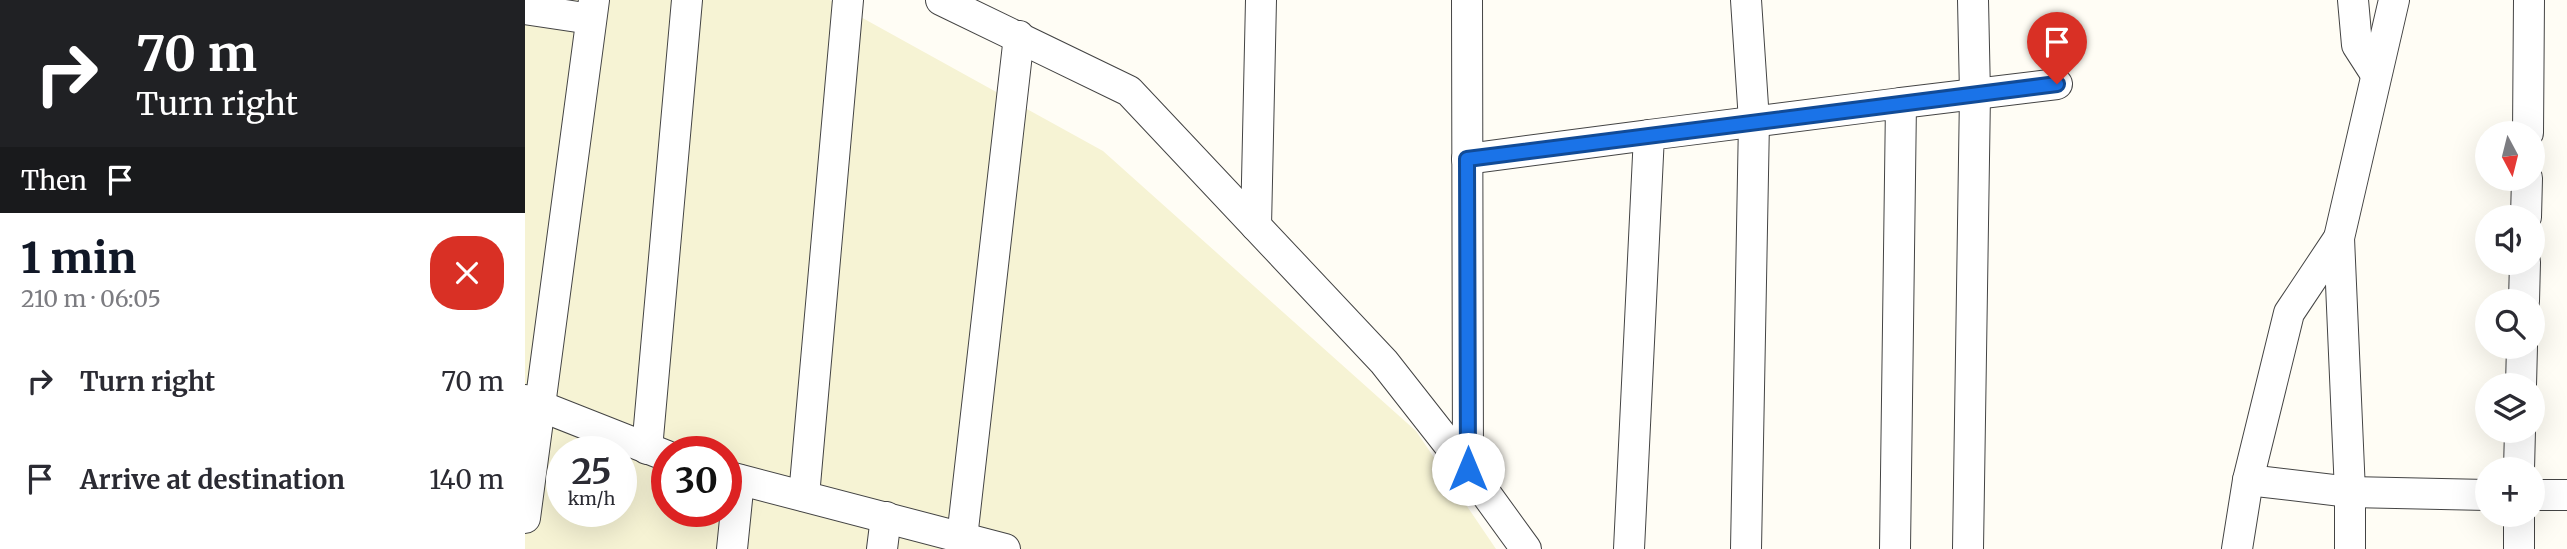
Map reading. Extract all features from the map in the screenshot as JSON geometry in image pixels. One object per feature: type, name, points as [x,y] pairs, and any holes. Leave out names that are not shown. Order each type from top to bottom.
[{"type":"street","points":[[658,436],[687,0]]},
{"type":"street","points":[[804,496],[848,0]]},
{"type":"street","points":[[941,0],[1129,91],[1384,362],[1468,469],[1526,549]]},
{"type":"street","points":[[1256,226],[1261,0]]},
{"type":"street","points":[[1467,0],[1468,469]]},
{"type":"street","points":[[1745,549],[1754,121],[1746,0]]},
{"type":"street","points":[[1968,549],[1975,94],[1973,0]]},
{"type":"street","points":[[2354,0],[2357,45],[2375,73]]},
{"type":"street","points":[[2350,549],[2339,238],[2394,0]]},
{"type":"street","points":[[2528,121],[2529,0]]},
{"type":"street","points":[[525,9],[593,10],[531,403],[525,518]]},
{"type":"street","points":[[963,538],[1019,36]]},
{"type":"street","points":[[1467,159],[2057,84]]},
{"type":"street","points":[[1895,549],[1901,103]]},
{"type":"street","points":[[1629,549],[1649,135]]},
{"type":"street","points":[[2237,549],[2248,480],[2289,313],[2339,238]]},
{"type":"street","points":[[531,403],[651,450]]},
{"type":"street","points":[[742,480],[1005,549]]},
{"type":"street","points":[[2248,480],[2350,492],[2475,495]]},
{"type":"street","points":[[2545,495],[2567,495]]},
{"type":"street","points":[[882,549],[886,517]]},
{"type":"street","points":[[732,527],[732,549]]},
{"type":"street","points":[[2519,527],[2519,549]]},
{"type":"shaded area","points":[[525,0],[830,0],[1103,151],[1416,431],[1496,549],[525,549]]},
{"type":"route","points":[[1468,469],[1467,159],[2057,84]]}]
